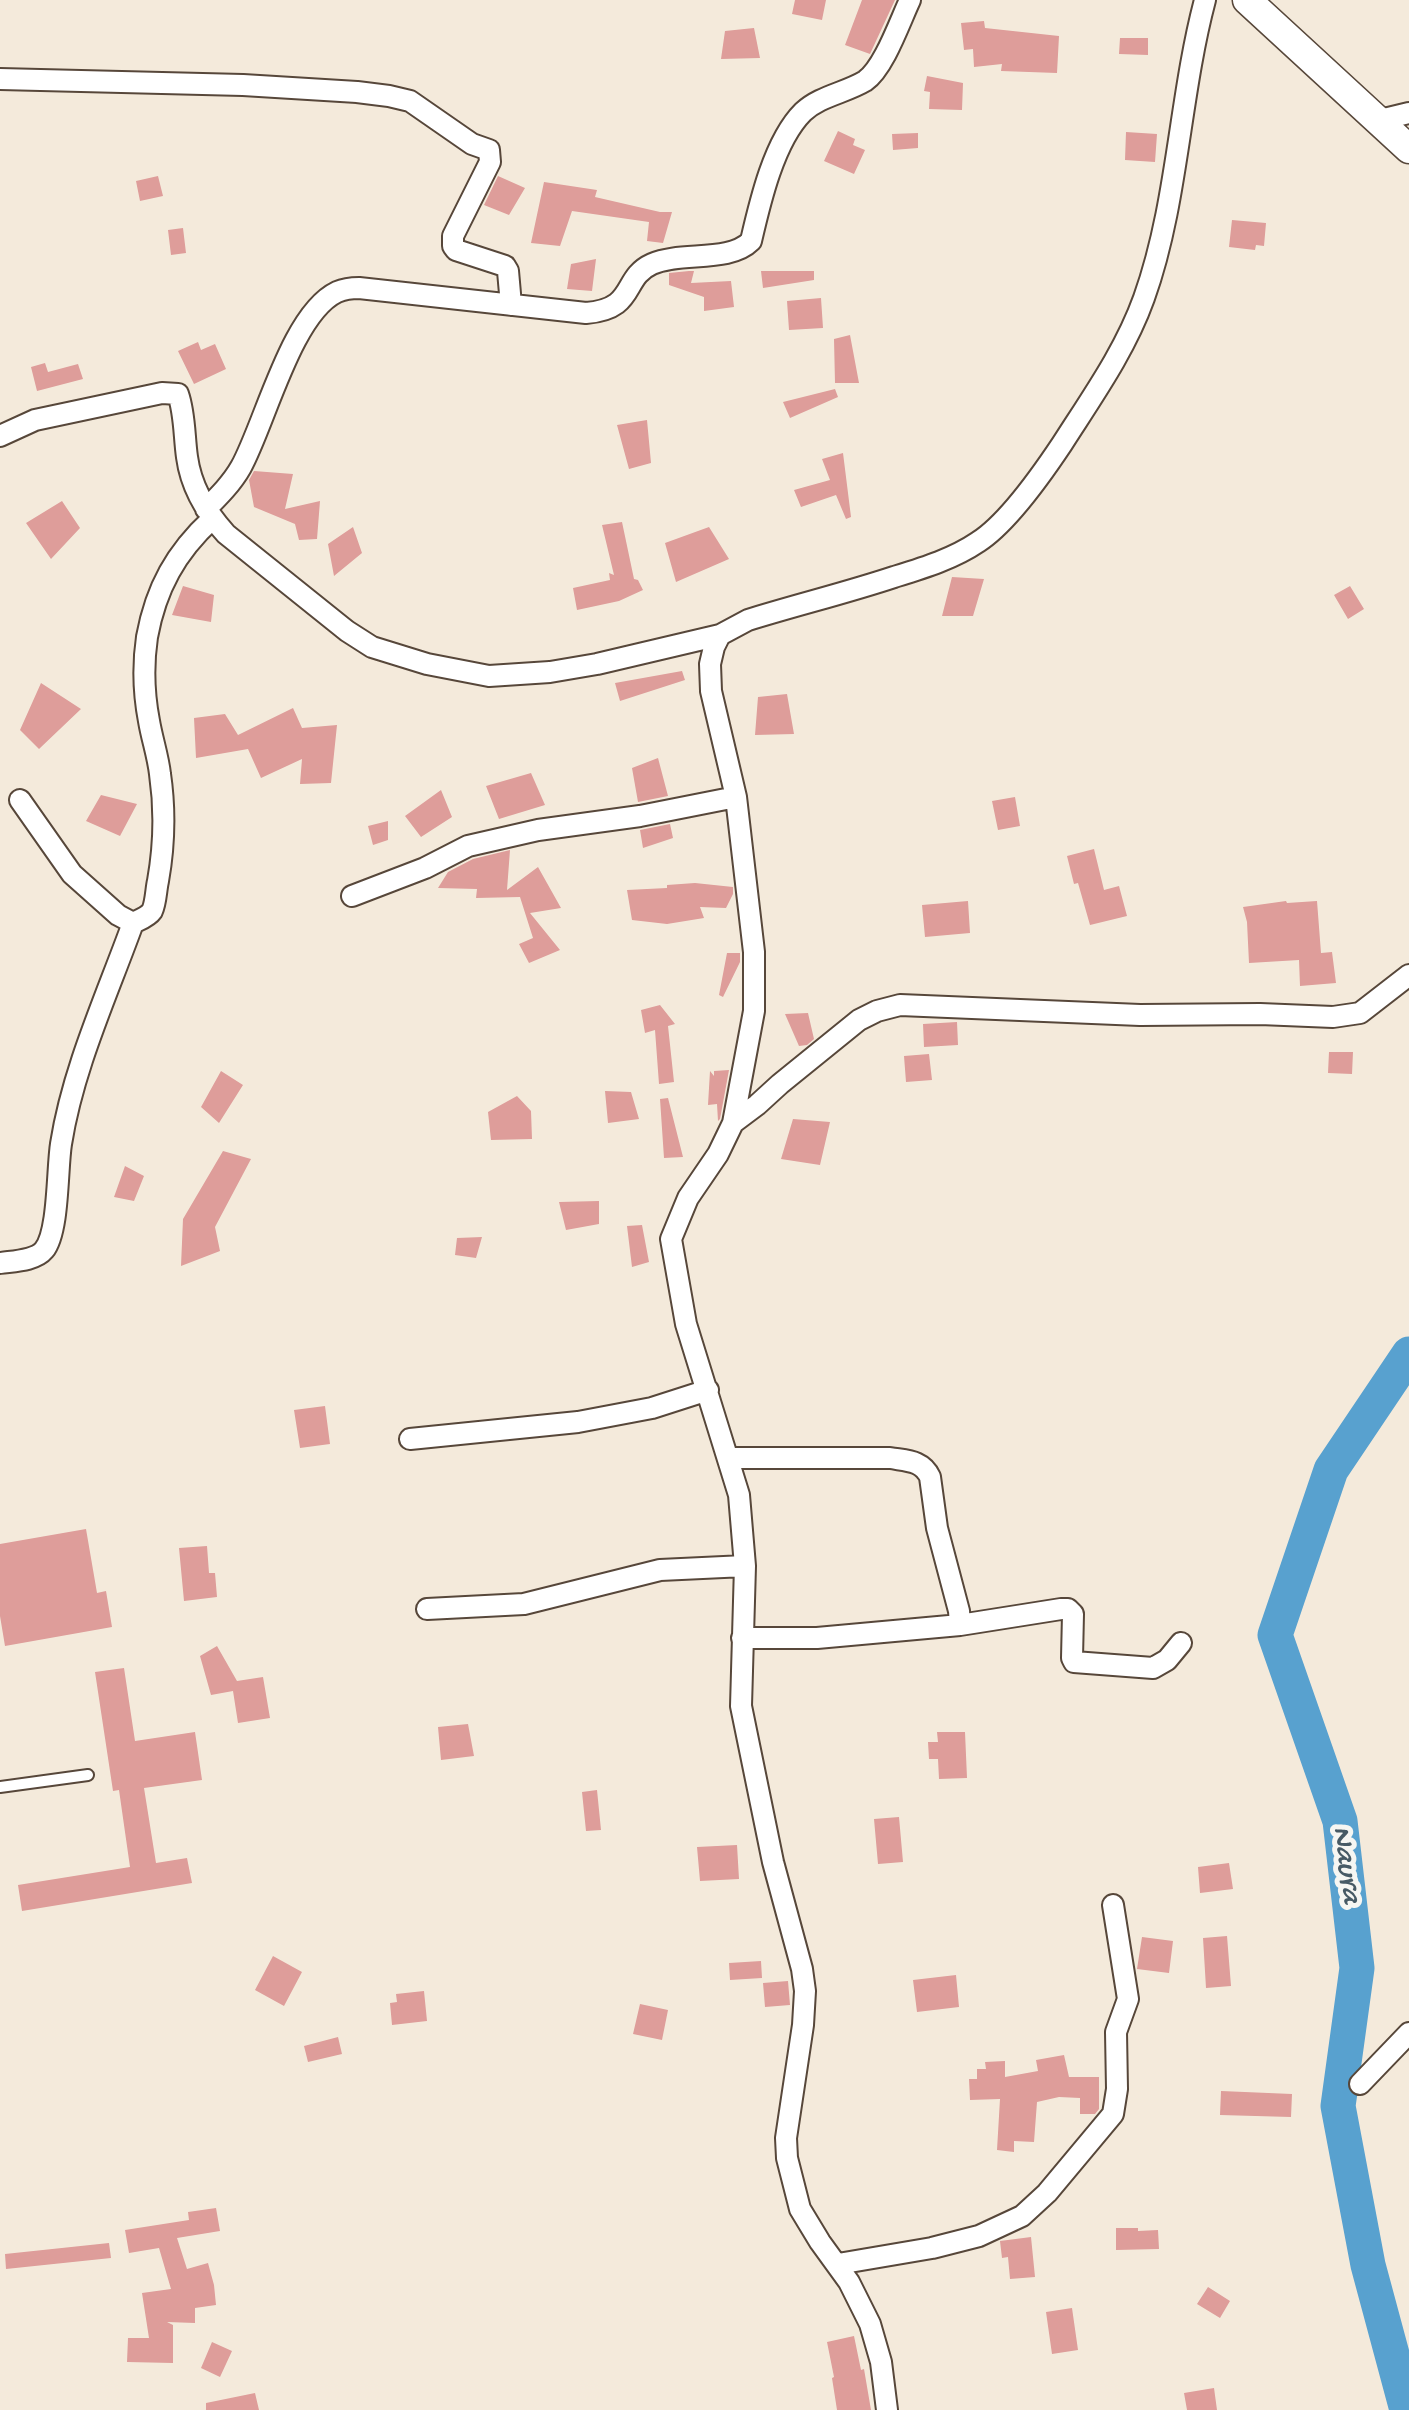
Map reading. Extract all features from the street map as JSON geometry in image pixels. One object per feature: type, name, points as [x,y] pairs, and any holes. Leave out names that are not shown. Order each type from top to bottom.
[{"type":"street","points":[[0,1262],[34,1257],[48,1244],[72,1091],[133,923],[153,910],[163,811],[145,677],[147,638],[156,602],[171,567],[242,465],[311,315],[338,292],[359,288],[602,312],[616,305],[639,274],[654,263],[746,246],[751,241],[765,184],[791,128],[813,104],[870,77],[910,0]]},
{"type":"street","points":[[0,436],[48,417],[162,393],[178,394],[190,473],[209,514],[239,546],[372,648],[489,676],[597,664],[720,635],[762,616],[941,562],[981,541],[1016,506],[1044,472],[1128,335],[1156,258],[1205,0]]},
{"type":"street","points":[[1248,0],[1409,149]]},
{"type":"street","points":[[0,79],[243,84],[357,92],[410,101],[472,144],[489,150],[490,162],[453,236],[452,246],[505,266],[511,305]]},
{"type":"street","points":[[1380,120],[1409,113]]},
{"type":"street","points":[[720,635],[710,664],[711,691],[736,797],[754,952],[754,1011],[732,1123],[718,1154],[688,1198],[670,1239],[686,1324],[739,1494],[746,1566],[740,1684],[745,1729],[805,1991],[786,2138],[788,2158],[800,2209],[838,2264],[870,2324],[881,2362],[887,2410]]},
{"type":"street","points":[[352,896],[426,868],[468,846],[538,830],[736,797]]},
{"type":"street","points":[[20,800],[72,874],[118,915],[133,923]]},
{"type":"street","points":[[732,1123],[859,1020],[900,1005],[1140,1016],[1333,1017],[1360,1013],[1409,975]]},
{"type":"street","points":[[410,1438],[578,1422],[652,1408],[708,1390]]},
{"type":"street","points":[[728,1458],[890,1458],[925,1467],[960,1624]]},
{"type":"street","points":[[427,1609],[524,1604],[660,1570],[746,1566]]},
{"type":"street","points":[[742,1638],[817,1638],[1068,1609],[1073,1614],[1074,1662],[1153,1668],[1167,1660],[1180,1642]]},
{"type":"street","points":[[838,2264],[979,2236],[1022,2216],[1047,2193],[1113,2114],[1117,2089],[1116,2032],[1128,2000],[1113,1904]]},
{"type":"street","points":[[1360,2084],[1409,2034]]},
{"type":"lane","points":[[0,1787],[88,1774]]},
{"type":"building","points":[[795,0],[826,0],[822,20],[792,14]]},
{"type":"building","points":[[862,0],[895,0],[870,54],[845,45]]},
{"type":"building","points":[[984,21],[985,28],[1059,36],[1057,73],[1001,71],[1002,64],[974,67],[973,49],[964,50],[961,23]]},
{"type":"building","points":[[754,28],[760,58],[721,59],[725,31]]},
{"type":"building","points":[[1120,38],[1148,38],[1148,55],[1119,54]]},
{"type":"building","points":[[927,76],[963,83],[962,110],[929,109],[930,92],[924,91]]},
{"type":"building","points":[[838,131],[855,139],[853,145],[865,150],[854,174],[824,161]]},
{"type":"building","points":[[1126,132],[1157,134],[1155,162],[1125,160]]},
{"type":"building","points":[[918,133],[918,148],[893,150],[892,134]]},
{"type":"building","points":[[158,176],[163,196],[140,201],[136,181]]},
{"type":"building","points":[[498,176],[525,188],[509,215],[484,205]]},
{"type":"building","points":[[544,182],[597,190],[595,197],[672,212],[663,243],[647,241],[649,222],[572,211],[560,246],[531,243]]},
{"type":"building","points":[[1232,220],[1266,223],[1264,246],[1256,245],[1255,250],[1229,247]]},
{"type":"building","points":[[183,228],[186,253],[171,255],[168,230]]},
{"type":"building","points":[[596,259],[592,291],[567,289],[571,264]]},
{"type":"building","points":[[694,271],[691,283],[731,281],[734,307],[704,311],[704,297],[669,285],[669,273]]},
{"type":"building","points":[[761,271],[814,271],[814,280],[763,288]]},
{"type":"building","points":[[821,298],[823,328],[789,330],[787,301]]},
{"type":"building","points":[[850,335],[859,383],[835,383],[834,339]]},
{"type":"building","points":[[198,342],[201,350],[215,344],[226,369],[194,384],[178,351]]},
{"type":"building","points":[[45,363],[48,372],[78,364],[83,379],[37,391],[31,367]]},
{"type":"building","points":[[835,389],[838,397],[790,418],[783,402]]},
{"type":"building","points":[[647,420],[651,463],[629,469],[617,425]]},
{"type":"building","points":[[843,453],[851,517],[846,519],[836,495],[801,507],[794,490],[830,480],[822,459]]},
{"type":"building","points":[[254,471],[293,474],[285,509],[320,501],[317,539],[299,540],[295,524],[254,507],[249,480]]},
{"type":"building","points":[[62,501],[80,528],[51,559],[26,523]]},
{"type":"building","points":[[622,522],[634,579],[643,590],[619,601],[577,610],[573,588],[610,580],[609,573],[614,575],[602,525]]},
{"type":"building","points":[[353,527],[362,553],[334,576],[328,544]]},
{"type":"building","points":[[709,527],[729,559],[676,582],[665,543]]},
{"type":"building","points":[[952,577],[984,579],[973,616],[942,616]]},
{"type":"building","points":[[183,586],[214,595],[211,622],[172,615]]},
{"type":"building","points":[[1350,586],[1364,609],[1348,619],[1334,595]]},
{"type":"building","points":[[682,671],[685,680],[620,701],[615,683]]},
{"type":"building","points":[[41,683],[81,709],[39,749],[20,730]]},
{"type":"building","points":[[787,694],[794,734],[755,735],[758,697]]},
{"type":"building","points":[[293,708],[302,728],[337,725],[331,783],[300,784],[302,759],[261,778],[248,749],[196,758],[194,718],[225,714],[238,735]]},
{"type":"building","points":[[658,758],[668,796],[638,802],[632,768]]},
{"type":"building","points":[[531,773],[545,805],[499,819],[486,786]]},
{"type":"building","points":[[441,790],[452,817],[421,837],[405,816]]},
{"type":"building","points":[[101,795],[137,804],[120,836],[86,821]]},
{"type":"building","points":[[1015,797],[1020,826],[998,830],[992,801]]},
{"type":"building","points":[[388,821],[388,840],[373,845],[368,826]]},
{"type":"building","points":[[670,824],[673,838],[643,848],[640,830]]},
{"type":"building","points":[[1094,849],[1104,890],[1119,886],[1127,916],[1090,925],[1067,856]]},
{"type":"building","points":[[510,850],[507,890],[538,867],[561,908],[530,913],[560,950],[529,963],[519,944],[533,938],[520,897],[476,898],[477,889],[438,888],[448,872],[473,859]]},
{"type":"building","points":[[695,883],[733,887],[726,908],[700,907],[704,918],[667,924],[632,920],[627,890]]},
{"type":"building","points":[[968,901],[970,933],[925,937],[922,905]]},
{"type":"building","points":[[1317,901],[1321,953],[1332,952],[1336,983],[1300,986],[1299,960],[1249,963],[1243,907]]},
{"type":"building","points":[[727,953],[740,953],[740,962],[723,997],[719,995]]},
{"type":"building","points":[[660,1005],[675,1024],[668,1026],[674,1082],[659,1084],[655,1030],[645,1033],[641,1010]]},
{"type":"building","points":[[808,1013],[814,1039],[799,1046],[785,1014]]},
{"type":"building","points":[[957,1022],[958,1045],[924,1047],[923,1024]]},
{"type":"building","points":[[1329,1052],[1353,1052],[1352,1074],[1328,1073]]},
{"type":"building","points":[[929,1054],[932,1080],[906,1082],[904,1056]]},
{"type":"building","points":[[729,1070],[718,1121],[717,1104],[708,1105],[710,1071],[714,1076],[714,1071]]},
{"type":"building","points":[[221,1071],[243,1085],[219,1123],[201,1107]]},
{"type":"building","points":[[605,1091],[631,1092],[639,1119],[608,1123]]},
{"type":"building","points":[[517,1096],[531,1111],[532,1139],[491,1140],[488,1112]]},
{"type":"building","points":[[668,1098],[683,1157],[664,1158],[660,1099]]},
{"type":"building","points":[[793,1119],[830,1122],[820,1165],[781,1159]]},
{"type":"building","points":[[223,1151],[251,1159],[215,1227],[220,1251],[181,1266],[183,1219]]},
{"type":"building","points":[[125,1166],[144,1176],[134,1201],[114,1197]]},
{"type":"building","points":[[599,1201],[599,1224],[566,1230],[559,1202]]},
{"type":"building","points":[[642,1225],[649,1262],[632,1267],[627,1226]]},
{"type":"building","points":[[482,1237],[476,1258],[455,1255],[457,1238]]},
{"type":"building","points":[[325,1406],[330,1444],[300,1448],[294,1410]]},
{"type":"building","points":[[86,1529],[97,1593],[106,1591],[112,1627],[5,1646],[0,1616],[0,1544]]},
{"type":"building","points":[[207,1546],[209,1573],[215,1573],[217,1597],[184,1601],[179,1548]]},
{"type":"building","points":[[217,1646],[237,1681],[263,1677],[270,1718],[238,1723],[233,1691],[211,1695],[200,1656]]},
{"type":"building","points":[[124,1668],[135,1741],[195,1732],[202,1780],[144,1788],[156,1863],[187,1858],[192,1883],[22,1911],[18,1885],[130,1867],[119,1790],[113,1791],[95,1672]]},
{"type":"building","points":[[468,1724],[474,1756],[441,1760],[438,1727]]},
{"type":"building","points":[[937,1732],[965,1732],[967,1778],[939,1779],[938,1759],[929,1759],[928,1742],[938,1742]]},
{"type":"building","points":[[597,1790],[601,1830],[586,1831],[582,1792]]},
{"type":"building","points":[[899,1817],[903,1862],[878,1864],[874,1819]]},
{"type":"building","points":[[737,1845],[739,1879],[700,1881],[697,1847]]},
{"type":"building","points":[[1229,1863],[1233,1889],[1200,1893],[1198,1867]]},
{"type":"building","points":[[1227,1936],[1231,1986],[1206,1988],[1203,1938]]},
{"type":"building","points":[[1142,1937],[1173,1941],[1169,1973],[1137,1969]]},
{"type":"building","points":[[273,1956],[302,1972],[284,2006],[255,1990]]},
{"type":"building","points":[[761,1961],[762,1978],[730,1980],[729,1963]]},
{"type":"building","points":[[956,1975],[959,2007],[917,2012],[913,1980]]},
{"type":"building","points":[[788,1981],[790,2005],[765,2007],[763,1983]]},
{"type":"building","points":[[424,1991],[427,2021],[392,2025],[390,2003],[397,2002],[396,1994]]},
{"type":"building","points":[[640,2004],[668,2010],[662,2040],[633,2034]]},
{"type":"building","points":[[338,2037],[342,2054],[308,2062],[304,2046]]},
{"type":"building","points":[[1064,2055],[1069,2077],[1099,2077],[1099,2109],[1095,2114],[1080,2114],[1080,2098],[1037,2102],[1034,2142],[1014,2141],[1014,2152],[997,2150],[1000,2099],[970,2100],[969,2079],[977,2079],[977,2069],[986,2069],[985,2062],[1005,2061],[1005,2077],[1038,2071],[1036,2060]]},
{"type":"building","points":[[1221,2091],[1292,2094],[1291,2117],[1220,2115]]},
{"type":"building","points":[[216,2208],[220,2231],[177,2238],[187,2269],[208,2263],[216,2305],[195,2308],[195,2323],[167,2322],[173,2325],[173,2363],[127,2362],[128,2338],[149,2338],[142,2293],[171,2289],[159,2248],[129,2253],[125,2230],[189,2220],[188,2212]]},
{"type":"building","points":[[1116,2228],[1158,2230],[1159,2249],[1116,2250]]},
{"type":"building","points":[[1031,2237],[1035,2277],[1010,2279],[1008,2257],[1002,2258],[1000,2241]]},
{"type":"building","points":[[109,2243],[111,2258],[6,2269],[5,2254]]},
{"type":"building","points":[[1208,2287],[1230,2301],[1220,2318],[1197,2304]]},
{"type":"building","points":[[1072,2308],[1078,2350],[1052,2354],[1046,2312]]},
{"type":"building","points":[[854,2336],[871,2410],[837,2410],[827,2342]]},
{"type":"building","points":[[212,2342],[232,2351],[220,2377],[201,2368]]},
{"type":"building","points":[[1214,2388],[1217,2410],[1187,2410],[1184,2393]]},
{"type":"building","points":[[255,2393],[259,2410],[206,2410],[206,2403]]},
{"type":"waterway","name":"Naura","points":[[1407,2410],[1368,2265],[1338,2106],[1357,1968],[1340,1821],[1275,1635],[1331,1470],[1409,1354]]}]
